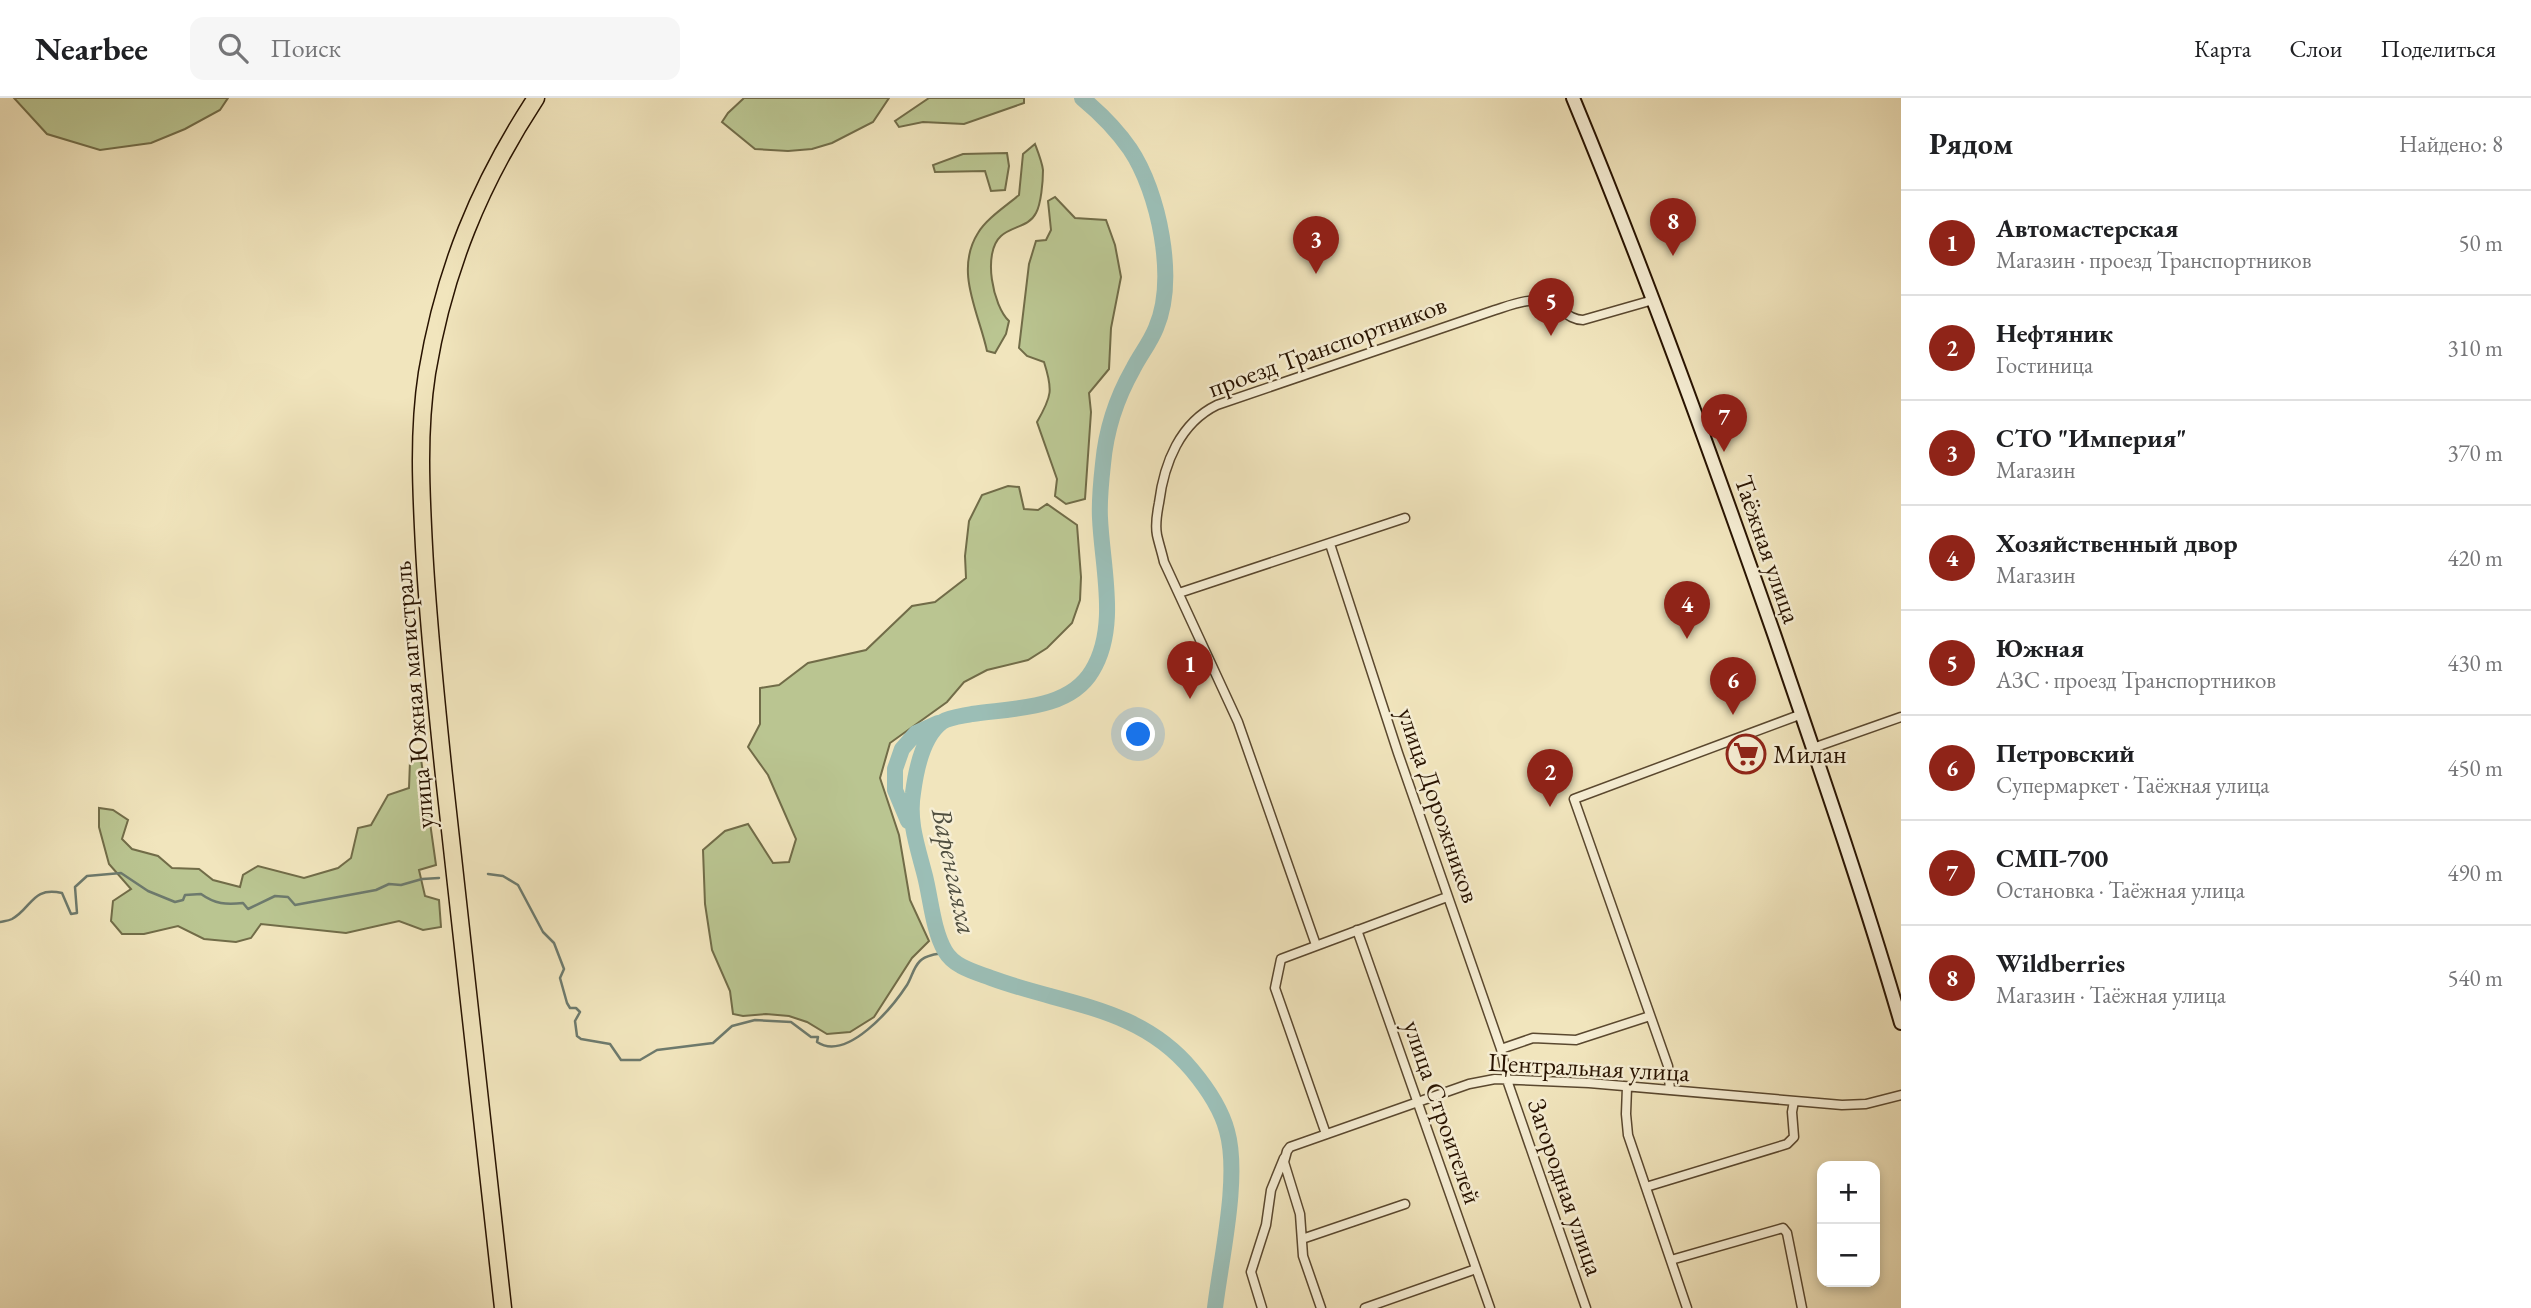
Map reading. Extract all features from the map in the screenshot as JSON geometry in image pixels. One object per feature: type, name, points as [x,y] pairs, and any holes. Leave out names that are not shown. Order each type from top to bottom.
[{"type":"highway","name":"улица Южная магистраль","points":[[503,1308],[434,682],[424,555],[421,460],[427,376],[435,332],[460,242],[496,162],[536,98]]},
{"type":"street","name":"Таёжная улица","points":[[1573,98],[1653,300],[1728,504],[1813,748],[1901,1023]]},
{"type":"street","name":"проезд Транспортников","points":[[1316,945],[1238,722],[1164,562],[1157,534],[1161,483],[1180,439],[1206,411],[1231,399],[1513,304],[1528,301],[1548,302],[1570,317],[1583,320],[1653,300]]},
{"type":"street","points":[[1179,593],[1405,518]]},
{"type":"street","name":"улица Дорожников","points":[[1329,544],[1447,897],[1501,1049],[1507,1080]]},
{"type":"street","points":[[1670,1090],[1668,1066],[1574,799],[1801,713]]},
{"type":"street","points":[[1813,748],[1901,717]]},
{"type":"street","points":[[1326,1134],[1275,988],[1281,959],[1447,897]]},
{"type":"street","name":"улица Строителей","points":[[1357,930],[1490,1308]]},
{"type":"street","points":[[1501,1049],[1533,1038],[1576,1040],[1650,1016]]},
{"type":"street","name":"Центральная улица","points":[[1286,1154],[1290,1147],[1479,1081],[1507,1080],[1627,1087],[1854,1105],[1875,1103],[1901,1095]]},
{"type":"street","name":"Загородная улица","points":[[1507,1080],[1586,1308]]},
{"type":"street","points":[[1627,1087],[1628,1135],[1688,1308]]},
{"type":"street","points":[[1646,1187],[1787,1144],[1794,1137],[1794,1101]]},
{"type":"street","points":[[1286,1154],[1300,1214],[1303,1256],[1321,1308]]},
{"type":"street","points":[[1262,1308],[1252,1279],[1252,1265],[1266,1225],[1271,1190],[1286,1154]]},
{"type":"street","points":[[1302,1239],[1405,1204]]},
{"type":"street","points":[[1671,1260],[1783,1228],[1787,1233],[1802,1308]]},
{"type":"street","points":[[1365,1308],[1476,1269]]},
{"type":"green space","points":[[14,98],[228,98],[220,110],[151,143],[100,150],[47,134]]},
{"type":"green space","points":[[744,98],[889,98],[873,122],[832,143],[812,149],[788,151],[755,149],[722,122]]},
{"type":"green space","points":[[929,98],[1024,98],[1024,103],[964,124],[923,122],[899,127],[895,121]]},
{"type":"green space","points":[[1035,144],[1043,170],[1038,209],[1033,218],[1025,224],[1001,236],[992,254],[994,292],[1003,314],[1009,321],[1006,334],[995,353],[987,351],[970,292],[968,262],[978,233],[991,218],[1019,195],[1023,154]]},
{"type":"green space","points":[[1007,153],[1009,166],[1005,190],[991,191],[985,171],[935,172],[933,165],[963,154]]},
{"type":"green space","points":[[1055,197],[1075,218],[1106,220],[1115,245],[1121,277],[1111,328],[1109,369],[1089,393],[1091,412],[1085,499],[1066,504],[1055,496],[1057,479],[1037,422],[1050,393],[1044,362],[1027,356],[1019,348],[1029,264],[1036,241],[1046,240],[1051,230],[1048,201]]},
{"type":"green space","points":[[1008,486],[1019,487],[1024,509],[1038,510],[1047,504],[1077,525],[1080,600],[1072,623],[1047,648],[1028,660],[987,670],[964,682],[947,702],[890,743],[880,778],[899,835],[910,900],[929,941],[912,958],[874,1017],[850,1032],[827,1034],[807,1022],[789,1016],[733,1014],[730,991],[712,950],[705,904],[703,850],[725,831],[748,824],[773,863],[789,862],[796,839],[768,775],[748,747],[760,724],[760,688],[779,685],[808,663],[866,650],[912,606],[935,602],[966,578],[965,556],[969,521],[982,495]]},
{"type":"green space","points":[[421,759],[436,865],[419,870],[425,896],[439,900],[441,927],[423,930],[399,921],[346,933],[261,924],[251,938],[236,942],[204,939],[178,926],[144,934],[122,934],[111,921],[113,901],[131,889],[109,864],[99,827],[99,808],[113,810],[128,820],[122,839],[132,849],[158,856],[172,868],[199,869],[213,880],[240,887],[243,875],[258,866],[304,878],[338,868],[351,858],[358,828],[371,825],[388,795],[409,788],[410,761]]},
{"type":"waterway","name":"Варенгаяха","points":[[1082,98],[1120,135],[1140,167],[1157,212],[1165,261],[1162,308],[1156,328],[1122,392],[1109,427],[1104,451],[1100,511],[1107,596],[1105,635],[1092,671],[1082,684],[1069,693],[1038,705],[953,718],[935,728],[918,764],[912,804],[913,825],[938,934],[949,957],[965,968],[991,978],[1099,1010],[1148,1032],[1171,1049],[1192,1070],[1213,1099],[1227,1131],[1231,1171],[1228,1218],[1215,1308]]},
{"type":"waterway","points":[[908,821],[895,790],[895,769],[902,749],[916,733],[938,723]]},
{"type":"waterway","points":[[0,922],[19,914],[38,895],[52,892],[62,893],[71,914],[77,913],[75,887],[87,876],[121,873],[148,891],[175,902],[183,900],[185,895],[201,894],[221,903],[243,903],[248,909],[275,896],[288,897],[295,905],[376,890],[389,884],[401,885],[439,878]]},
{"type":"waterway","points":[[488,874],[503,876],[518,885],[543,932],[554,943],[564,969],[560,978],[567,1003],[570,1008],[576,1008],[580,1012],[575,1021],[577,1036],[610,1044],[621,1060],[640,1060],[657,1050],[713,1043],[732,1026],[755,1020],[791,1022],[811,1037],[818,1037],[817,1042],[829,1046],[842,1045],[868,1030],[880,1018],[907,985],[920,961],[928,956],[946,953]]},
{"type":"place","name":"Wildberries","points":[[1673,256]]},
{"type":"place","name":"СТО \"Империя\"","points":[[1316,274]]},
{"type":"place","name":"Южная","points":[[1551,336]]},
{"type":"place","name":"СМП-700","points":[[1724,452]]},
{"type":"place","name":"Хозяйственный двор","points":[[1687,639]]},
{"type":"place","name":"Автомастерская","points":[[1190,699]]},
{"type":"place","name":"Петровский","points":[[1733,715]]},
{"type":"place","name":"Милан","points":[[1746,754]]},
{"type":"place","name":"Нефтяник","points":[[1550,807]]}]
